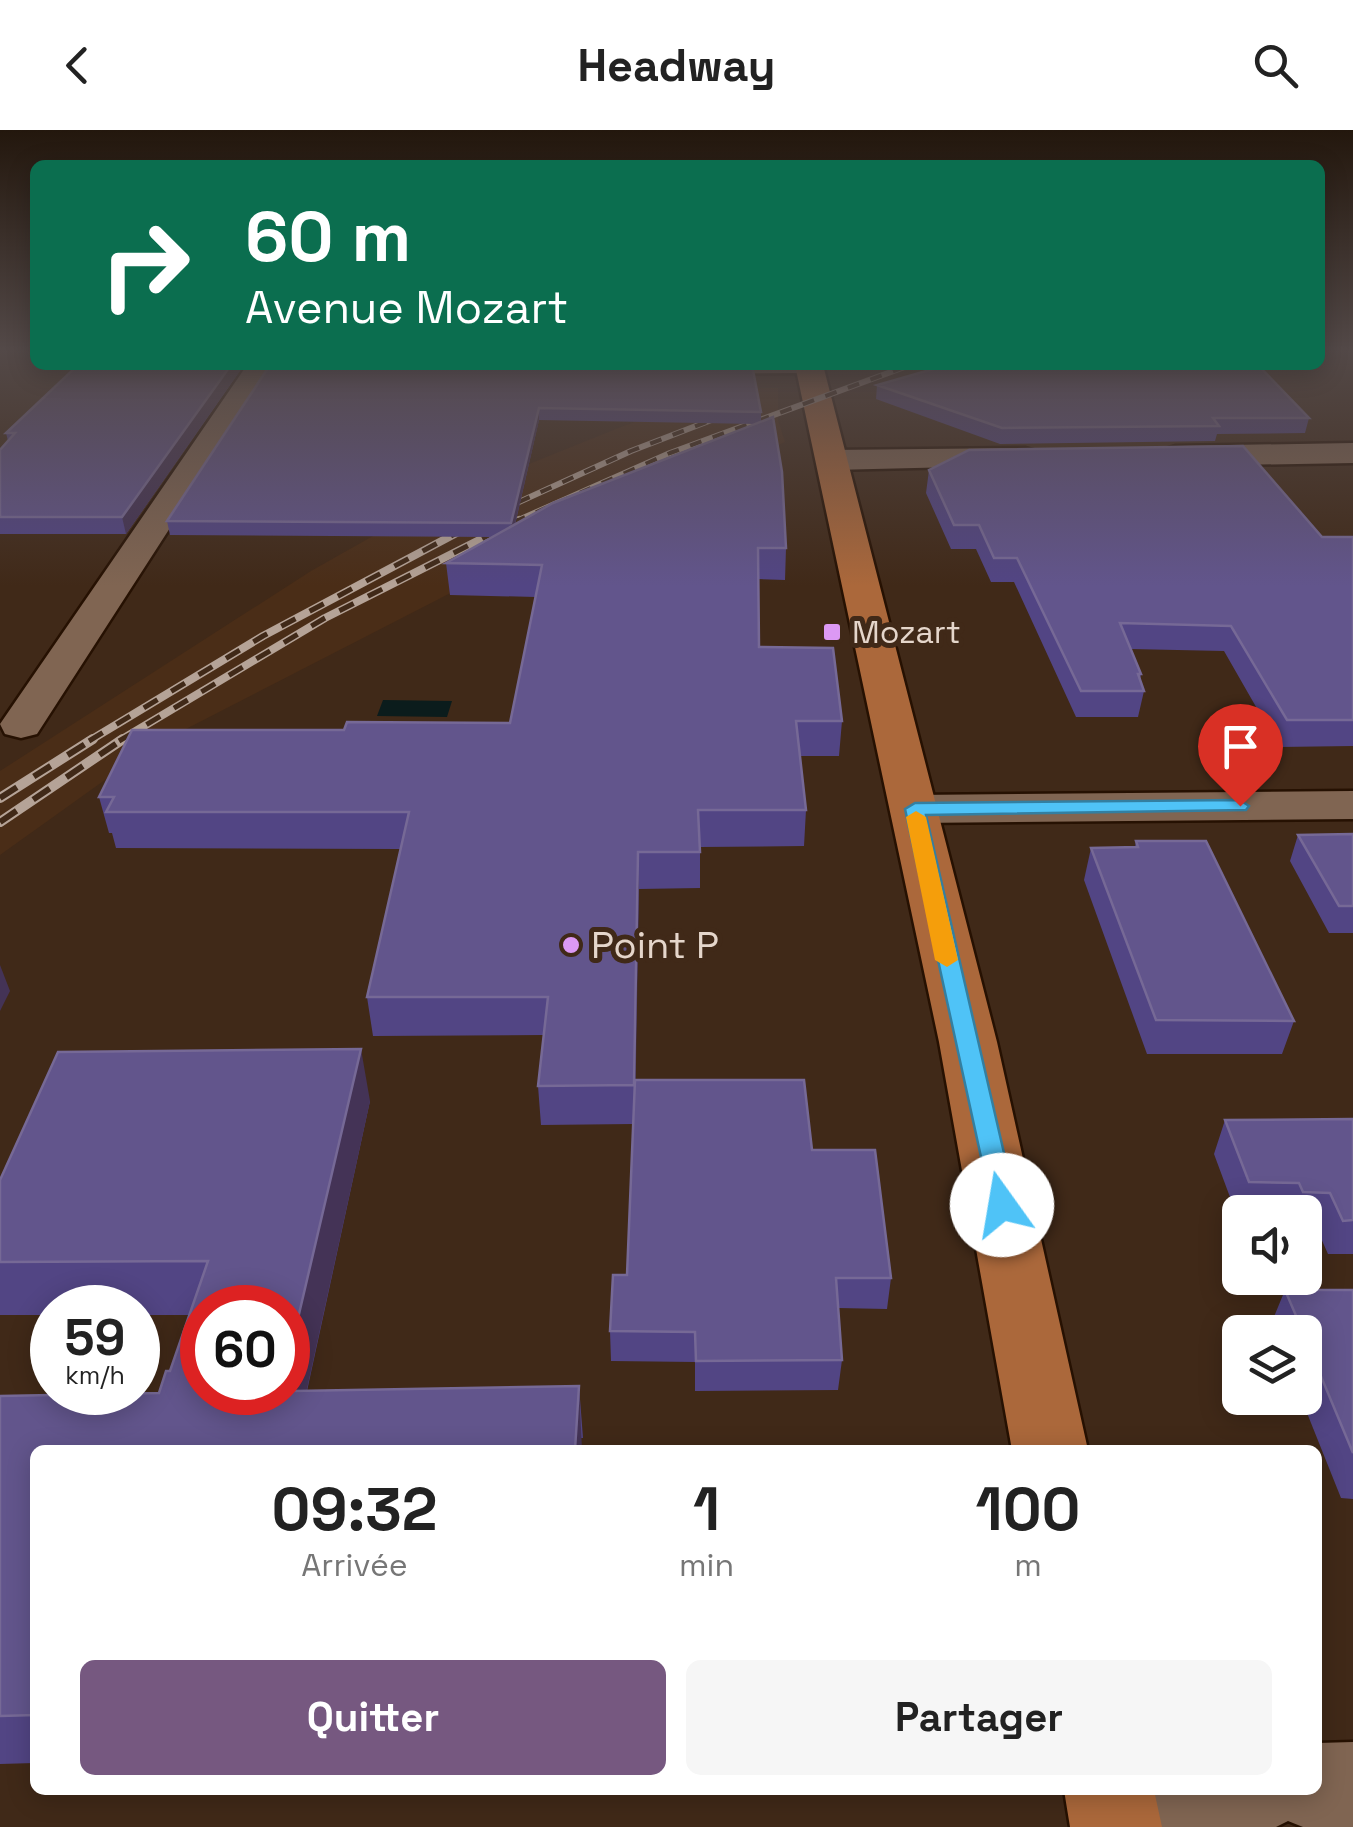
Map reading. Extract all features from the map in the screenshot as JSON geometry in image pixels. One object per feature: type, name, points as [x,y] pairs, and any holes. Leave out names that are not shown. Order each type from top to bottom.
[{"type":"main road","points":[[824,428],[915,809],[1019,1278],[1049,1445]]},
{"type":"main road","points":[[1111,1795],[1116,1827]]},
{"type":"street","points":[[21,726],[219,428]]},
{"type":"street","points":[[1140,456],[1351,455]]},
{"type":"street","points":[[832,460],[1063,458]]},
{"type":"street","points":[[915,809],[1353,805]]},
{"type":"street","points":[[1322,1788],[1353,1787]]},
{"type":"shaded area","points":[[618,428],[781,428],[785,442],[470,583],[151,747],[0,855],[0,771],[311,571],[373,536],[514,470]]},
{"type":"shaded area","points":[[383,700],[452,701],[447,717],[377,716]]},
{"type":"building","points":[[11,428],[186,428],[122,517],[0,517],[0,450],[15,433],[6,433]]},
{"type":"building","points":[[228,428],[534,428],[511,523],[167,521]]},
{"type":"building","points":[[744,428],[775,428],[782,472],[786,548],[758,548],[759,647],[833,648],[842,721],[796,721],[806,810],[698,810],[700,852],[638,852],[634,1085],[538,1086],[548,997],[367,997],[409,812],[106,812],[114,797],[99,797],[132,730],[344,730],[347,722],[510,723],[542,565],[446,563],[553,503]]},
{"type":"building","points":[[1243,446],[1322,537],[1353,537],[1353,720],[1287,720],[1231,626],[1120,623],[1144,691],[1081,691],[1017,558],[994,558],[979,525],[954,525],[929,470],[969,450]]},
{"type":"building","points":[[1353,834],[1353,906],[1339,906],[1298,835]]},
{"type":"building","points":[[1136,841],[1206,841],[1294,1021],[1156,1020],[1091,848],[1138,847]]},
{"type":"building","points":[[361,1049],[306,1285],[200,1285],[208,1261],[0,1262],[0,1180],[58,1052]]},
{"type":"building","points":[[635,1080],[804,1080],[812,1150],[875,1150],[891,1278],[836,1278],[842,1360],[696,1361],[695,1332],[610,1331],[613,1275],[627,1275]]},
{"type":"building","points":[[1353,1119],[1353,1220],[1343,1221],[1330,1193],[1303,1192],[1299,1183],[1249,1182],[1225,1120]]},
{"type":"building","points":[[1353,1290],[1353,1453],[1322,1379],[1322,1315],[1296,1315],[1287,1295]]},
{"type":"building","points":[[180,1342],[180,1415],[310,1415],[310,1391],[579,1386],[575,1445],[30,1445],[30,1715],[0,1716],[0,1396],[30,1395],[30,1415],[160,1415],[160,1390],[166,1371],[170,1371]]},
{"type":"railway","points":[[475,522],[690,428]]},
{"type":"railway","points":[[514,522],[670,453],[738,428]]},
{"type":"railway","points":[[89,741],[263,636],[481,520]]},
{"type":"railway","points":[[119,741],[325,618],[519,520]]},
{"type":"railway","points":[[0,798],[93,739]]},
{"type":"railway","points":[[0,822],[123,739]]},
{"type":"slow traffic","points":[[916,817],[947,960]]},
{"type":"place","name":"Mozart","points":[[832,632]]},
{"type":"place","name":"Point P","points":[[571,945]]},
{"type":"route","points":[[1002,1205],[915,809],[1240,806]]}]
